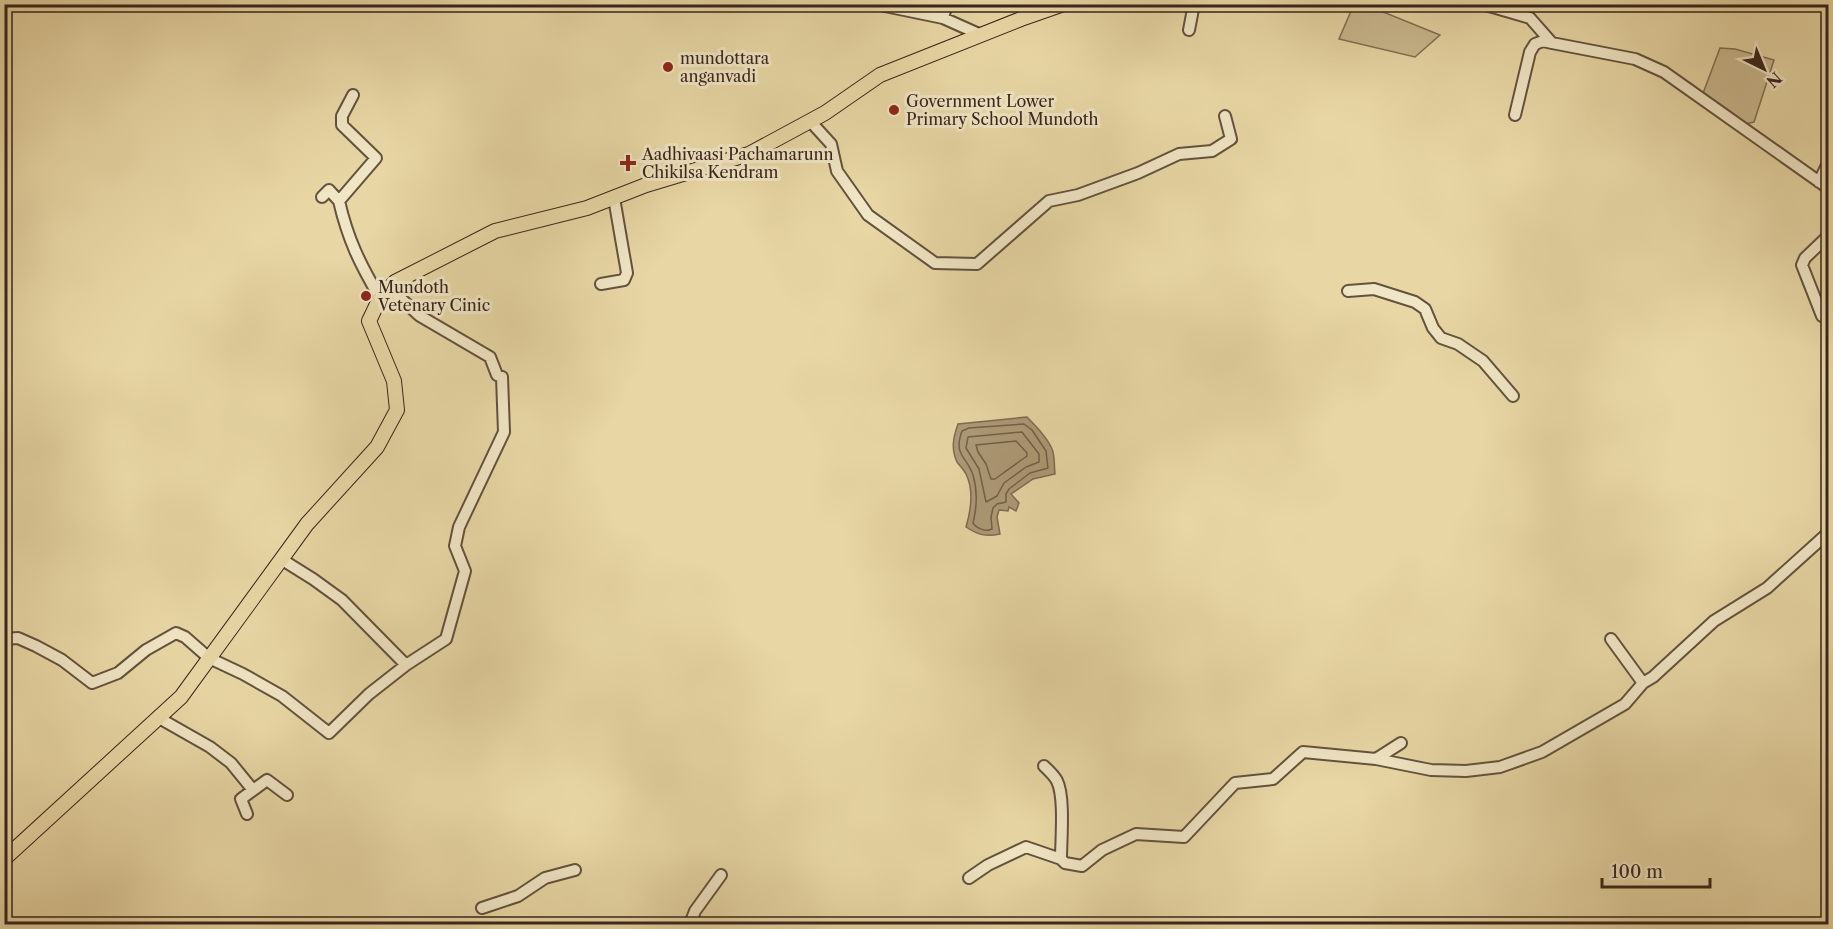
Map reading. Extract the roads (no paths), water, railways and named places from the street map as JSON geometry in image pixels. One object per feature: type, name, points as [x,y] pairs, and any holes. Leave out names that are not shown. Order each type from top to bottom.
[{"type":"main road","points":[[4,859],[181,697],[307,524],[376,447],[398,410],[394,381],[369,321],[384,293],[395,282],[495,231],[587,208],[646,185],[749,154],[810,121],[880,75],[1064,4]]},
{"type":"street","points":[[874,4],[943,18],[981,35]]},
{"type":"street","points":[[943,18],[947,4]]},
{"type":"street","points":[[1189,30],[1194,4]]},
{"type":"street","points":[[1482,4],[1530,18],[1552,43]]},
{"type":"street","points":[[1515,115],[1530,52],[1535,44],[1544,41],[1635,59],[1664,72],[1824,185],[1828,163]]},
{"type":"street","points":[[339,201],[376,158],[342,125],[342,116],[353,95]]},
{"type":"street","points":[[810,121],[831,144],[837,171],[868,215],[935,263],[977,264],[1049,201],[1098,188],[1179,154],[1212,151],[1231,139],[1225,116]]},
{"type":"street","points":[[4,639],[18,638],[36,646],[62,660],[92,683],[118,673],[146,650],[176,633],[185,637],[209,658],[266,686],[329,733],[369,694],[406,665],[446,639],[465,571],[455,546],[459,527],[504,432],[502,377],[497,375],[490,357],[384,293],[359,262],[346,231],[339,201],[330,190],[322,197]]},
{"type":"street","points":[[600,284],[624,280],[627,273],[614,198]]},
{"type":"street","points":[[1822,316],[1802,265],[1805,258],[1828,236]]},
{"type":"street","points":[[1348,291],[1374,289],[1415,302],[1425,309],[1433,328],[1441,339],[1458,344],[1483,361],[1512,396]]},
{"type":"street","points":[[969,878],[988,865],[1026,847],[1061,859],[1065,863],[1082,866],[1102,850],[1136,834],[1184,837],[1234,783],[1273,779],[1303,752],[1376,759],[1431,770],[1466,771],[1500,767],[1542,753],[1625,704],[1643,683],[1653,677],[1714,621],[1767,588],[1828,533]]},
{"type":"street","points":[[281,559],[342,600],[406,665]]},
{"type":"street","points":[[1611,639],[1643,683]]},
{"type":"street","points":[[159,718],[210,747],[231,763],[253,790]]},
{"type":"street","points":[[1376,759],[1401,743]]},
{"type":"street","points":[[1044,766],[1057,780],[1059,788],[1061,859]]},
{"type":"street","points":[[247,813],[241,799],[267,780],[287,795]]},
{"type":"street","points":[[482,908],[518,896],[545,878],[575,870]]},
{"type":"street","points":[[690,924],[695,911],[721,875]]},
{"type":"water","points":[[1027,417],[1050,445],[1054,454],[1055,474],[1033,479],[1011,494],[1019,503],[1016,511],[1009,507],[1008,511],[999,510],[997,517],[1000,534],[982,535],[974,532],[966,527],[971,500],[969,480],[957,462],[953,448],[958,424]]},
{"type":"place","name":"mundottara anganvadi","points":[[668,67]]},
{"type":"place","name":"Government Lower Primary School Mundoth","points":[[894,110]]},
{"type":"place","name":"Aadhivaasi Pachamarunn Chikilsa Kendram","points":[[628,163]]},
{"type":"place","name":"Mundoth Vetenary Cinic","points":[[366,296]]}]
